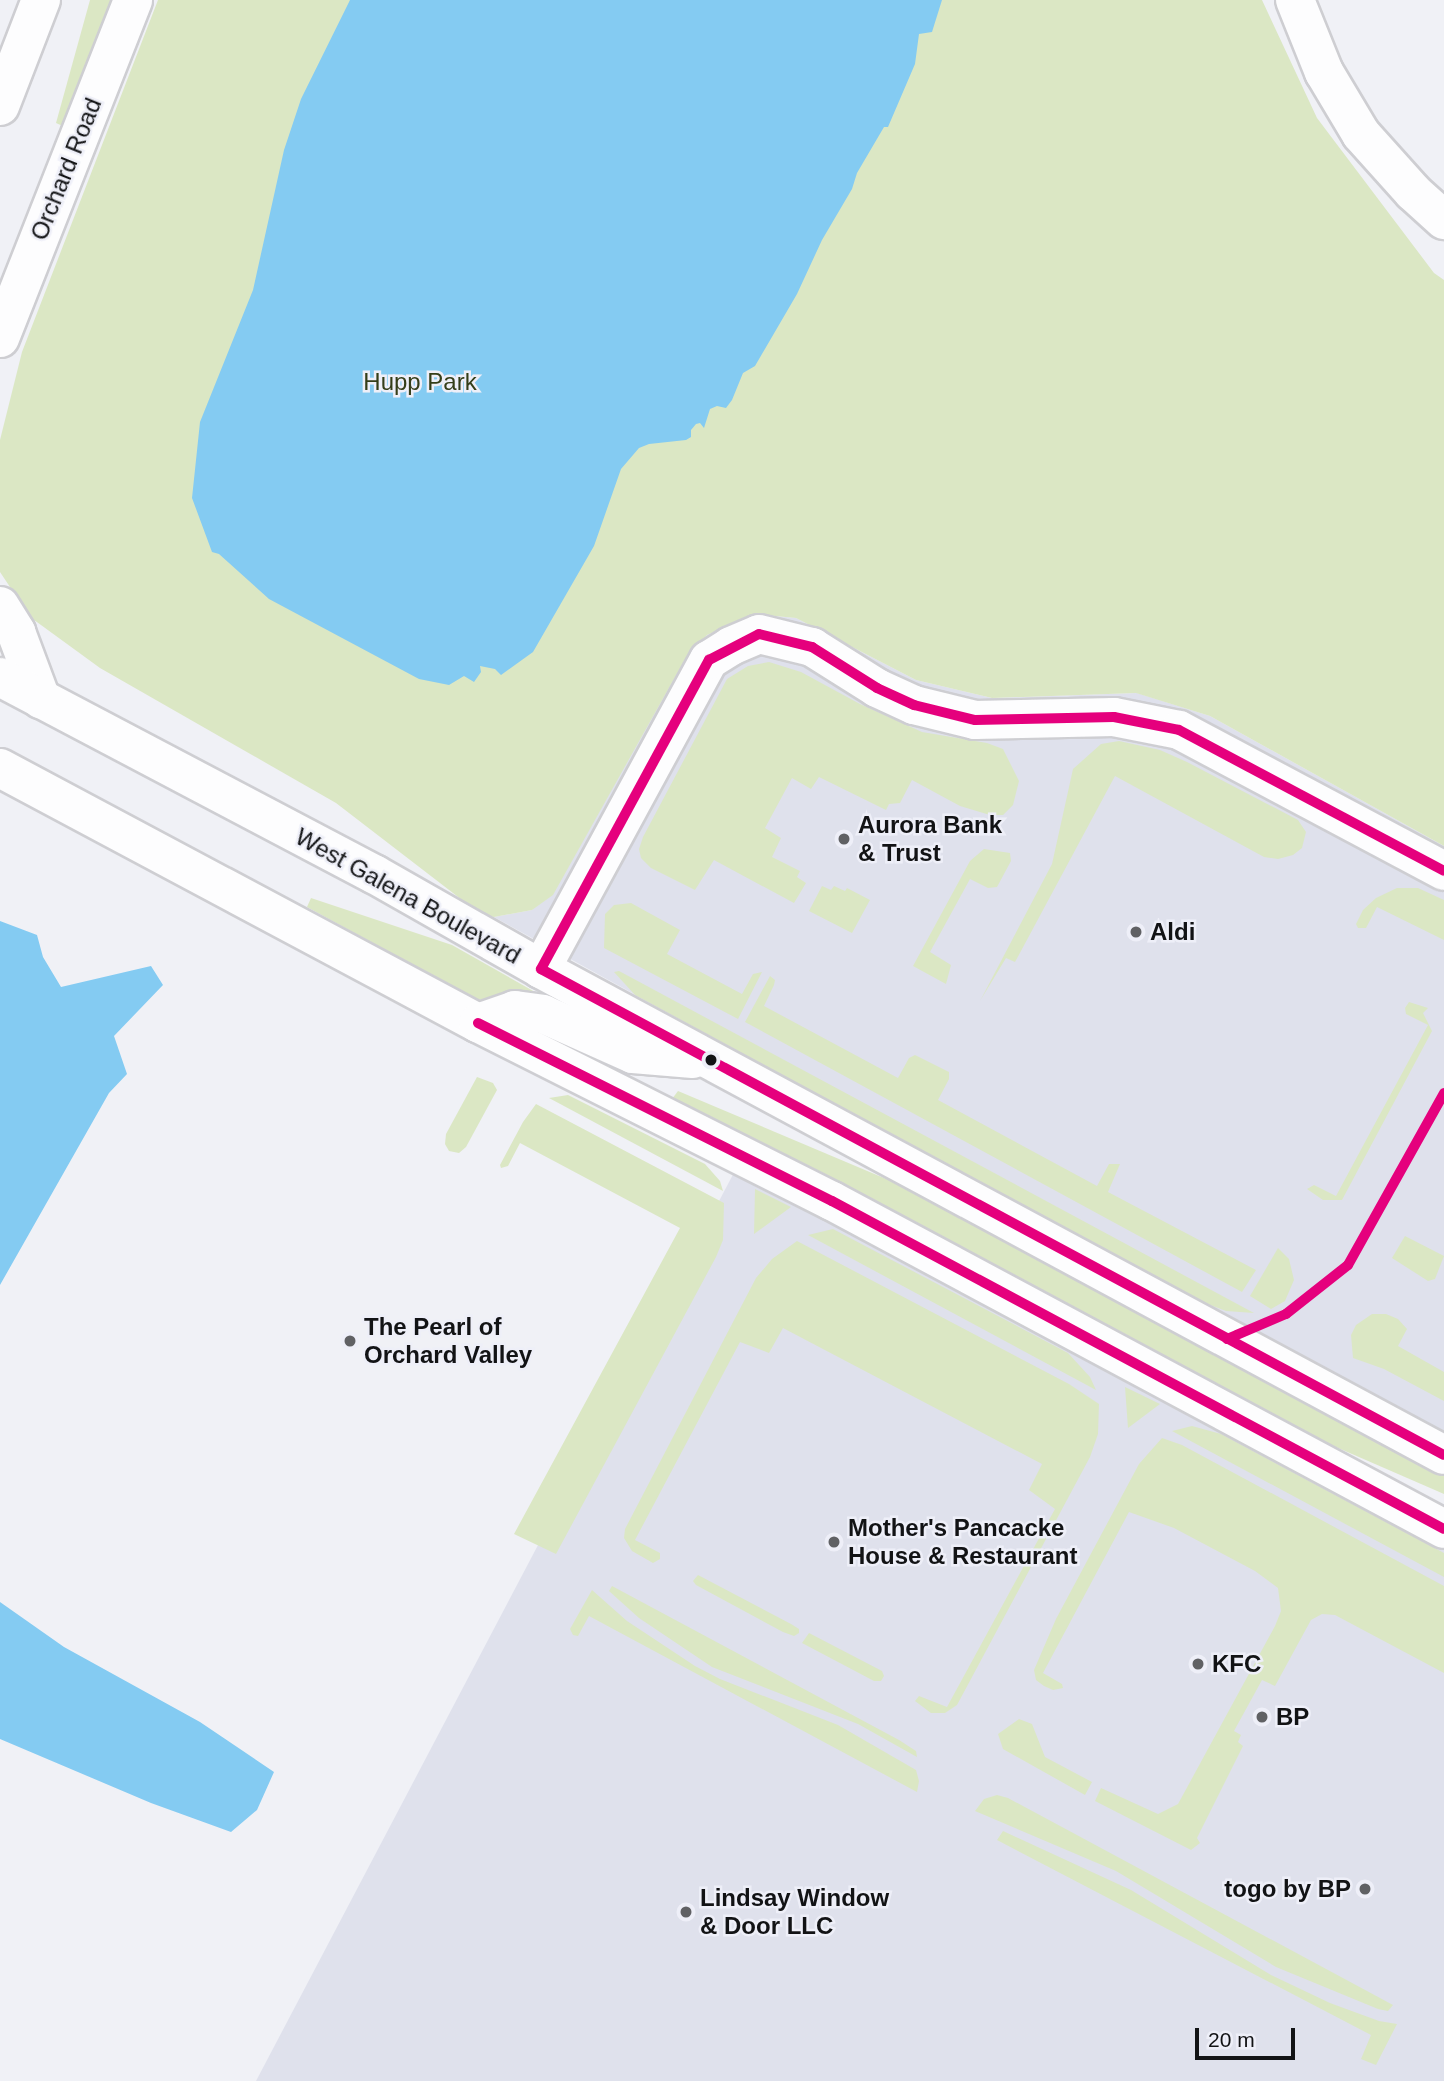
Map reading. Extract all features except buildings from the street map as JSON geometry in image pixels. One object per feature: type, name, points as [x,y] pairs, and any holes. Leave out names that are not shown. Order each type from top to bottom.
[{"type":"main road","points":[[0,106],[41,0]]},
{"type":"main road","name":"Orchard Road","points":[[0,338],[133,0]]},
{"type":"main road","points":[[1294,0],[1324,72],[1361,134],[1413,192],[1444,220]]},
{"type":"main road","points":[[0,606],[16,632],[41,699]]},
{"type":"main road","points":[[541,969],[709,660],[731,646],[759,634],[812,647],[877,688],[914,705],[975,720],[1114,718],[1147,721],[1179,730],[1444,871]]},
{"type":"main road","name":"West Galena Boulevard","points":[[0,677],[374,874],[541,969],[1444,1455]]},
{"type":"main road","points":[[4,773],[478,1023],[832,1201],[1444,1529]]},
{"type":"main road","points":[[478,1023],[514,1010],[543,1014],[633,1054],[709,1060]]},
{"type":"shaded area","points":[[755,614],[796,618],[916,680],[992,698],[1137,693],[1210,716],[1444,846],[1444,1436],[1267,1342],[494,917],[532,910],[684,661],[707,635]]},
{"type":"shaded area","points":[[738,1165],[1444,1549],[1444,2081],[256,2081]]},
{"type":"green space","points":[[90,0],[114,0],[65,127],[56,123]]},
{"type":"green space","name":"Hupp Park","points":[[158,0],[1262,0],[1317,118],[1434,273],[1444,280],[1444,846],[1210,716],[1136,693],[992,698],[916,680],[796,618],[755,614],[707,635],[684,661],[553,895],[532,910],[494,917],[479,913],[336,803],[100,668],[30,617],[0,572],[0,440],[22,352]]},
{"type":"green space","points":[[769,662],[801,672],[860,704],[922,732],[987,743],[1003,749],[1019,781],[1013,805],[1003,815],[990,815],[960,806],[912,780],[900,803],[889,804],[886,810],[819,777],[811,789],[792,778],[765,828],[781,838],[772,857],[800,871],[797,877],[806,883],[794,903],[714,860],[695,890],[651,868],[641,858],[639,849],[643,837],[727,679],[748,666]]},
{"type":"green space","points":[[1119,741],[1160,750],[1298,820],[1306,832],[1302,848],[1293,855],[1278,859],[1264,857],[1115,776],[1015,962],[1006,958],[980,1001],[1052,864],[1073,769],[1101,744]]},
{"type":"green space","points":[[984,849],[1010,853],[1011,861],[997,887],[988,888],[970,879],[930,952],[951,965],[946,984],[913,966],[970,861]]},
{"type":"green space","points":[[822,886],[831,890],[834,886],[845,891],[847,888],[870,900],[852,933],[809,911]]},
{"type":"green space","points":[[1397,888],[1418,888],[1444,900],[1444,940],[1377,907],[1366,928],[1358,928],[1356,924],[1363,910],[1376,898]]},
{"type":"green space","points":[[311,898],[452,945],[535,992],[477,1000],[307,907]]},
{"type":"green space","points":[[631,903],[680,930],[667,954],[742,994],[753,974],[762,972],[738,1019],[604,948],[605,914],[614,905]]},
{"type":"green space","points":[[619,971],[1254,1313],[1226,1311],[1205,1303],[1111,1254],[635,995],[614,972]]},
{"type":"green space","points":[[770,976],[775,980],[774,985],[764,1006],[898,1078],[909,1058],[915,1055],[949,1072],[949,1079],[938,1100],[1097,1186],[1109,1164],[1120,1164],[1108,1192],[1256,1270],[1242,1292],[745,1022]]},
{"type":"green space","points":[[1409,1002],[1428,1008],[1423,1013],[1432,1031],[1342,1200],[1323,1200],[1307,1189],[1314,1185],[1336,1196],[1428,1025],[1406,1014],[1405,1008]]},
{"type":"green space","points":[[477,1077],[493,1083],[497,1090],[466,1147],[459,1153],[449,1151],[445,1144],[446,1134]]},
{"type":"green space","points":[[678,1091],[891,1181],[1444,1475],[1444,1494],[1283,1424],[672,1099]]},
{"type":"green space","points":[[568,1095],[705,1164],[720,1181],[723,1191],[549,1098]]},
{"type":"green space","points":[[536,1104],[724,1203],[723,1240],[716,1257],[556,1554],[514,1534],[680,1228],[520,1143],[508,1166],[501,1168],[500,1165],[523,1122]]},
{"type":"green space","points":[[755,1189],[791,1207],[754,1234]]},
{"type":"green space","points":[[833,1229],[1068,1353],[1090,1377],[1096,1390],[808,1235]]},
{"type":"green space","points":[[1405,1236],[1444,1256],[1435,1279],[1428,1281],[1392,1258]]},
{"type":"green space","points":[[797,1241],[1069,1384],[1099,1404],[1098,1434],[1090,1457],[957,1705],[945,1713],[931,1713],[915,1701],[919,1696],[947,1707],[1055,1509],[1029,1490],[1042,1464],[783,1328],[769,1353],[740,1342],[635,1540],[660,1553],[660,1559],[653,1563],[632,1551],[624,1538],[625,1529],[756,1278],[772,1259]]},
{"type":"green space","points":[[1278,1248],[1289,1259],[1294,1280],[1285,1301],[1271,1309],[1250,1296]]},
{"type":"green space","points":[[1372,1314],[1386,1314],[1398,1319],[1407,1329],[1398,1346],[1444,1372],[1444,1401],[1384,1369],[1353,1358],[1351,1335],[1356,1325]]},
{"type":"green space","points":[[1125,1387],[1160,1404],[1128,1428]]},
{"type":"green space","points":[[1192,1426],[1221,1434],[1444,1553],[1444,1577],[1172,1431]]},
{"type":"green space","points":[[1162,1438],[1182,1445],[1444,1586],[1444,1673],[1335,1615],[1322,1614],[1311,1620],[1275,1686],[1262,1680],[1234,1731],[1241,1735],[1238,1742],[1243,1746],[1197,1838],[1200,1843],[1191,1850],[1095,1801],[1101,1788],[1158,1814],[1178,1804],[1275,1626],[1281,1611],[1278,1588],[1255,1571],[1174,1528],[1129,1512],[1043,1673],[1062,1684],[1063,1688],[1053,1690],[1044,1686],[1036,1680],[1034,1670],[1056,1619],[1139,1464]]},
{"type":"green space","points":[[698,1575],[791,1624],[799,1629],[799,1633],[794,1636],[783,1632],[696,1585],[693,1581]]},
{"type":"green space","points":[[612,1586],[899,1740],[916,1751],[917,1757],[858,1724],[712,1667],[639,1618],[609,1591]]},
{"type":"green space","points":[[592,1590],[627,1621],[695,1666],[720,1679],[838,1725],[916,1770],[919,1781],[917,1792],[589,1616],[578,1636],[573,1635],[570,1629]]},
{"type":"green space","points":[[809,1633],[882,1671],[884,1676],[881,1681],[874,1681],[802,1643]]},
{"type":"green space","points":[[1019,1719],[1032,1724],[1045,1757],[1092,1782],[1085,1795],[1003,1749],[998,1734]]},
{"type":"green space","points":[[997,1795],[1008,1798],[1393,2005],[1388,2011],[1378,2009],[1276,1967],[1116,1871],[975,1811],[984,1799]]},
{"type":"green space","points":[[1003,1831],[1131,1890],[1271,1975],[1330,2003],[1379,2021],[1397,2024],[1376,2065],[1361,2059],[1371,2035],[997,1840]]},
{"type":"water","points":[[350,0],[942,0],[932,32],[919,34],[915,64],[888,127],[884,127],[857,173],[852,189],[822,240],[797,294],[755,366],[743,373],[732,400],[726,408],[717,406],[710,409],[704,428],[700,423],[696,424],[691,430],[691,437],[686,440],[649,444],[639,448],[621,469],[594,546],[533,652],[501,675],[495,669],[480,666],[481,672],[474,682],[464,676],[449,685],[419,679],[269,599],[219,554],[212,552],[192,498],[200,422],[253,290],[284,150],[301,99]]},
{"type":"water","points":[[0,921],[37,935],[43,957],[61,987],[151,966],[163,985],[114,1036],[127,1074],[109,1093],[0,1285]]},
{"type":"water","points":[[0,1602],[64,1647],[200,1722],[274,1772],[257,1810],[231,1832],[151,1803],[0,1739]]},
{"type":"transit line","points":[[541,969],[709,660],[759,634],[812,647],[877,688],[914,705],[975,720],[1114,717],[1179,730],[1444,871]]},
{"type":"transit line","points":[[541,969],[1444,1455]]},
{"type":"transit line","points":[[478,1023],[832,1201],[1444,1529]]},
{"type":"transit line","points":[[1227,1339],[1286,1314],[1348,1265],[1444,1093]]},
{"type":"place","name":"Aurora Bank & Trust","points":[[844,839]]},
{"type":"place","name":"Aldi","points":[[1136,932]]},
{"type":"place","name":"The Pearl of Orchard Valley","points":[[350,1341]]},
{"type":"place","name":"Mother's Pancacke House & Restaurant","points":[[834,1542]]},
{"type":"place","name":"KFC","points":[[1198,1664]]},
{"type":"place","name":"BP","points":[[1262,1717]]},
{"type":"place","name":"togo by BP","points":[[1365,1889]]},
{"type":"place","name":"Lindsay Window & Door LLC","points":[[686,1912]]}]
